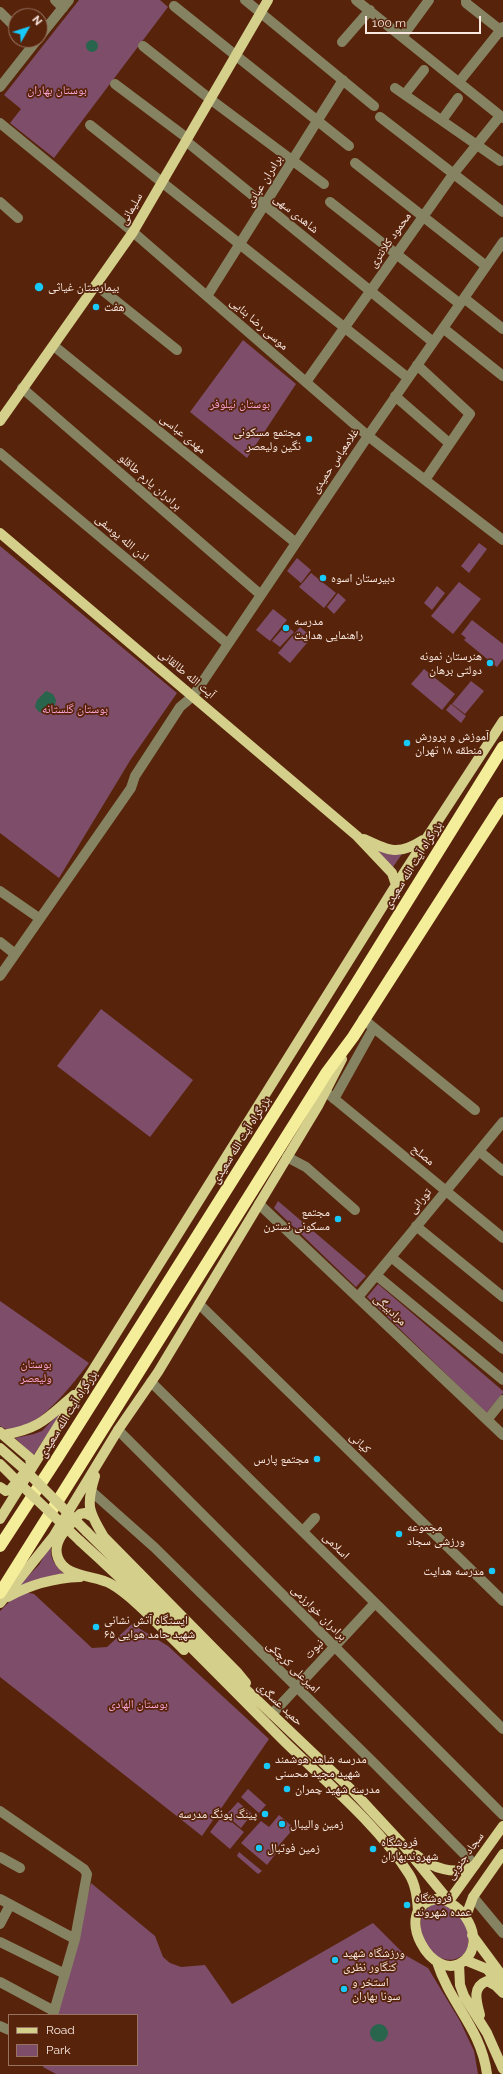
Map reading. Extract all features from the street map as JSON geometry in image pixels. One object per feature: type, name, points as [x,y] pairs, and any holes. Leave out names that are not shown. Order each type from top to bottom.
[{"type":"highway","points":[[494,762],[503,739]]},
{"type":"highway","name":"بزرگراه آیت الله سعیدی","points":[[0,1546],[58,1457],[348,997],[503,747]]},
{"type":"highway","points":[[0,1599],[328,1072],[353,1037],[363,1019],[503,803]]},
{"type":"highway","points":[[0,1540],[11,1528]]},
{"type":"main road","name":"سلیمانی","points":[[0,421],[133,232],[268,0]]},
{"type":"main road","name":"آیت الله طالقانی","points":[[0,533],[357,836],[392,873],[396,885]]},
{"type":"main road","name":"بزرگراه آیت الله سعیدی","points":[[0,1519],[396,885],[503,721]]},
{"type":"main road","name":"آیت الله طالقانی","points":[[357,836],[377,846],[396,851],[412,847],[426,838]]},
{"type":"main road","points":[[0,1599],[53,1537],[118,1430],[151,1382],[326,1092],[353,1037]]},
{"type":"main road","points":[[2,1434],[28,1430],[39,1425],[81,1390]]},
{"type":"main road","points":[[0,1487],[6,1491],[10,1490],[31,1465],[30,1458],[2,1434]]},
{"type":"main road","name":"حمید عسگری","points":[[0,1448],[24,1469],[270,1712],[354,1792],[404,1846],[449,1901]]},
{"type":"main road","name":"حمید عسگری","points":[[0,1464],[127,1584],[346,1801],[391,1850],[414,1884],[418,1912]]},
{"type":"main road","points":[[98,1465],[90,1491],[91,1516],[104,1537],[238,1672],[270,1712]]},
{"type":"main road","points":[[91,1516],[85,1513],[80,1514],[61,1536],[56,1548],[57,1557],[64,1567],[74,1573],[110,1583],[123,1593],[223,1688],[268,1725]]},
{"type":"main road","points":[[0,1599],[31,1585],[52,1579],[89,1576]]},
{"type":"main road","name":"سجاد جنوبی","points":[[449,1901],[503,1826]]},
{"type":"main road","points":[[404,1846],[421,1859],[444,1869],[463,1871],[475,1865]]},
{"type":"main road","points":[[466,1916],[473,1897],[501,1860]]},
{"type":"main road","points":[[503,1977],[472,1935],[466,1916],[449,1901],[441,1899],[431,1900],[418,1912],[416,1922],[417,1934],[422,1947],[431,1958],[437,1962],[452,1965],[462,1962],[488,1969],[503,1989]]},
{"type":"main road","points":[[472,1935],[471,1950],[462,1962],[460,1985],[464,1996],[482,2023],[496,2050],[503,2069]]},
{"type":"main road","points":[[437,1962],[441,1975],[473,2028],[485,2060],[487,2074]]},
{"type":"main road","points":[[482,2023],[476,1999],[476,1992],[479,1986],[487,1981],[496,1986],[503,1993]]},
{"type":"street","points":[[48,26],[66,4],[55,0]]},
{"type":"street","points":[[245,0],[374,106]]},
{"type":"street","points":[[356,0],[502,117]]},
{"type":"street","points":[[402,37],[429,0]]},
{"type":"street","points":[[459,82],[502,30],[466,3],[466,0]]},
{"type":"street","points":[[174,6],[349,146]]},
{"type":"street","points":[[342,42],[370,10]]},
{"type":"street","points":[[0,12],[8,20]]},
{"type":"street","points":[[143,46],[210,99],[324,184]]},
{"type":"street","points":[[0,87],[3,75],[28,48]]},
{"type":"street","points":[[405,94],[424,70]]},
{"type":"street","name":"برادران عبادی","points":[[207,296],[316,120],[343,80]]},
{"type":"street","name":"شاهدی سهی","points":[[115,84],[187,140],[264,205],[433,342]]},
{"type":"street","points":[[395,88],[500,161]]},
{"type":"street","points":[[442,120],[458,98]]},
{"type":"street","name":"محمود کلانتری","points":[[306,382],[454,173],[475,145],[502,117]]},
{"type":"street","points":[[380,118],[454,173],[503,212]]},
{"type":"street","name":"موسی رضا بنایی","points":[[0,123],[133,232],[368,436],[503,540]]},
{"type":"street","points":[[90,125],[408,378]]},
{"type":"street","points":[[355,163],[486,266]]},
{"type":"street","points":[[0,202],[18,218]]},
{"type":"street","points":[[330,202],[462,301],[503,329]]},
{"type":"street","name":"غلامعباس حمیدی","points":[[0,976],[131,788],[135,776],[180,707],[193,696],[368,436],[503,242]]},
{"type":"street","points":[[96,285],[177,350]]},
{"type":"street","points":[[443,328],[503,376]]},
{"type":"street","name":"مهدی عباسی","points":[[54,346],[296,543]]},
{"type":"street","points":[[417,365],[470,414],[425,480]]},
{"type":"street","name":"برادران یارم طاقلو","points":[[22,388],[261,595]]},
{"type":"street","points":[[396,396],[449,443]]},
{"type":"street","name":"اذن الله یوسفی","points":[[0,452],[228,644]]},
{"type":"street","points":[[0,891],[39,918]]},
{"type":"street","points":[[0,942],[15,954]]},
{"type":"street","points":[[363,1019],[475,1110]]},
{"type":"street","points":[[334,1099],[374,1029]]},
{"type":"street","name":"مصلح","points":[[326,1092],[503,1238]]},
{"type":"street","name":"تورانی","points":[[358,1297],[503,1122]]},
{"type":"street","points":[[479,1151],[503,1171]]},
{"type":"street","points":[[287,1157],[306,1167],[355,1210]]},
{"type":"street","name":"مرادبیگی","points":[[259,1204],[503,1435]]},
{"type":"street","points":[[416,1226],[503,1297]]},
{"type":"street","points":[[391,1257],[503,1348]]},
{"type":"street","name":"مرادبیگی","points":[[376,1275],[503,1380]]},
{"type":"street","name":"کیانی","points":[[199,1304],[503,1601]]},
{"type":"street","name":"اسلامی","points":[[151,1382],[503,1728]]},
{"type":"street","points":[[487,1420],[503,1400]]},
{"type":"street","name":"برادران خوارزمی","points":[[118,1430],[503,1814]]},
{"type":"street","name":"امیرعلی کرچکی","points":[[90,1491],[154,1547],[296,1688],[374,1762],[475,1865]]},
{"type":"street","points":[[303,1532],[315,1518]]},
{"type":"street","name":"نبوت","points":[[270,1712],[296,1688],[375,1603]]},
{"type":"street","points":[[0,1811],[86,1872],[75,1939],[54,2013],[0,1982]]},
{"type":"street","points":[[0,1857],[20,1868]]},
{"type":"street","points":[[473,1897],[503,1933]]},
{"type":"street","points":[[0,1899],[75,1939]]},
{"type":"street","points":[[0,1924],[10,1905]]},
{"type":"street","points":[[0,1942],[65,1974]]},
{"type":"green space","name":"بوستان بهاران","points":[[79,0],[160,0],[168,7],[54,158],[10,123],[21,109],[4,95],[41,48],[48,48],[48,39]]},
{"type":"green space","name":"بوستان نیلوفر","points":[[243,340],[296,384],[247,458],[190,412]]},
{"type":"green space","points":[[479,543],[487,549],[469,573],[461,566]]},
{"type":"green space","name":"بوستان گلستانه","points":[[0,546],[177,693],[131,759],[59,878],[0,833]]},
{"type":"green space","points":[[297,558],[311,570],[301,583],[287,571]]},
{"type":"green space","points":[[311,573],[336,593],[324,608],[299,587]]},
{"type":"green space","points":[[459,582],[481,599],[453,634],[431,616]]},
{"type":"green space","points":[[437,586],[445,593],[432,610],[424,603]]},
{"type":"green space","points":[[338,593],[346,600],[334,614],[327,607]]},
{"type":"green space","points":[[273,609],[287,620],[270,641],[256,630]]},
{"type":"green space","points":[[472,620],[503,644],[503,659],[497,667],[464,640],[466,638],[461,634]]},
{"type":"green space","points":[[286,625],[294,632],[280,647],[272,641]]},
{"type":"green space","points":[[300,627],[312,637],[290,663],[278,653]]},
{"type":"green space","points":[[424,669],[455,694],[442,710],[411,684]]},
{"type":"green space","points":[[471,681],[484,691],[465,714],[452,704]]},
{"type":"green space","points":[[451,704],[466,716],[461,723],[446,710]]},
{"type":"green space","points":[[369,846],[402,854],[393,867]]},
{"type":"green space","points":[[101,1009],[193,1080],[150,1137],[57,1066]]},
{"type":"green space","points":[[278,1201],[366,1276],[356,1287],[274,1208]]},
{"type":"green space","points":[[378,1284],[503,1391],[503,1393],[486,1413],[367,1297]]},
{"type":"green space","name":"بوستان ولیعصر","points":[[0,1301],[89,1363],[73,1384],[49,1409],[24,1427],[11,1430],[0,1426]]},
{"type":"green space","points":[[65,1407],[33,1456],[15,1438],[42,1431]]},
{"type":"green space","points":[[52,1542],[51,1556],[58,1568],[65,1574],[15,1589],[39,1565]]},
{"type":"green space","name":"بوستان الهادی","points":[[24,1592],[34,1594],[92,1648],[107,1647],[132,1624],[168,1646],[269,1739],[202,1836],[0,1677],[0,1611],[14,1597]]},
{"type":"green space","points":[[248,1789],[266,1805],[259,1813],[241,1797]]},
{"type":"green space","points":[[238,1802],[252,1814],[241,1828],[226,1815]]},
{"type":"green space","points":[[223,1815],[244,1832],[230,1849],[210,1832]]},
{"type":"green space","points":[[279,1815],[294,1828],[275,1850],[277,1852],[267,1865],[241,1843],[261,1821],[269,1827]]},
{"type":"green space","points":[[239,1852],[262,1871],[258,1874],[237,1856]]},
{"type":"green space","points":[[91,1883],[155,1936],[163,1957],[170,1963],[181,1967],[205,1965],[232,2004],[373,1923],[405,1955],[428,1968],[460,2021],[474,2051],[478,2074],[56,2074],[44,2066],[138,2066],[138,2014],[57,2014]]},
{"type":"green space","points":[[434,1904],[449,1907],[455,1911],[464,1923],[467,1930],[468,1947],[466,1952],[460,1957],[450,1960],[440,1957],[431,1951],[425,1941],[421,1931],[421,1920],[425,1911]]},
{"type":"shaded area","points":[[90,40],[94,40],[98,46],[94,52],[90,52],[86,48],[86,44]]},
{"type":"shaded area","points":[[46,691],[53,694],[56,700],[54,711],[47,714],[39,712],[35,707],[37,700]]},
{"type":"shaded area","points":[[375,2024],[383,2024],[388,2029],[386,2040],[383,2042],[375,2042],[370,2037],[370,2029]]},
{"type":"place","name":"بیمارستان غیاثی","points":[[39,287]]},
{"type":"place","name":"هفت","points":[[96,307]]},
{"type":"place","name":"مجتمع مسکونی نگین ولیعصر","points":[[309,439]]},
{"type":"place","name":"دبیرستان اسوه","points":[[323,578]]},
{"type":"place","name":"مدرسه راهنمایی هدایت","points":[[286,628]]},
{"type":"place","name":"هنرستان نمونه دولتی برهان","points":[[490,663]]},
{"type":"place","name":"آموزش و پرورش منطقه ۱۸ تهران","points":[[407,743]]},
{"type":"place","name":"مجتمع مسکونی نسترن","points":[[338,1219]]},
{"type":"place","name":"مجتمع پارس","points":[[317,1459]]},
{"type":"place","name":"مجموعه ورزشی سجاد","points":[[399,1534]]},
{"type":"place","name":"مدرسه هدایت","points":[[492,1571]]},
{"type":"place","name":"ایستگاه آتش نشانی ۶۵ شهید حامد هوایی","points":[[96,1627]]},
{"type":"place","name":"مدرسه شاهد هوشمند شهید مجید محسنی","points":[[267,1766]]},
{"type":"place","name":"مدرسه شهید چمران","points":[[287,1789]]},
{"type":"place","name":"پینگ پونگ مدرسه","points":[[265,1814]]},
{"type":"place","name":"زمین والیبال","points":[[282,1824]]},
{"type":"place","name":"زمین فوتبال","points":[[259,1848]]},
{"type":"place","name":"فروشگاه شهروندبهاران","points":[[373,1849]]},
{"type":"place","name":"فروشگاه عمده شهروند","points":[[407,1905]]},
{"type":"place","name":"ورزشگاه شهید کنگاور نظری","points":[[335,1960]]},
{"type":"place","name":"استخر و سونا بهاران","points":[[344,1989]]}]
